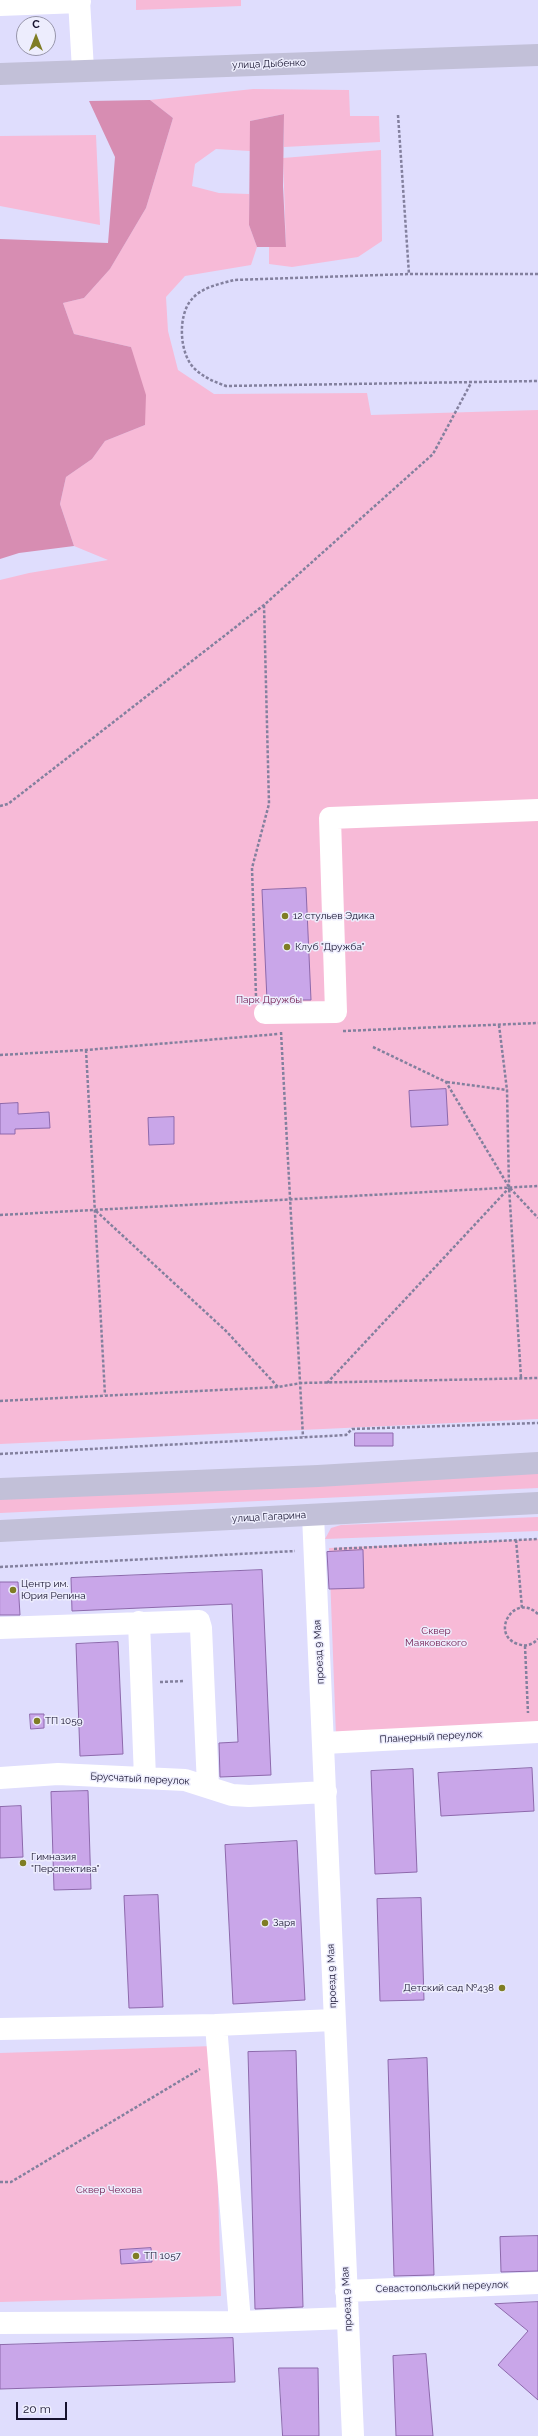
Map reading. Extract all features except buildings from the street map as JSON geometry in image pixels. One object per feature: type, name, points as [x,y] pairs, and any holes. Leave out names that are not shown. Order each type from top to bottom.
[{"type":"main road","name":"улица Дыбенко","points":[[0,74],[538,55]]},
{"type":"main road","points":[[0,1489],[318,1476],[538,1463]]},
{"type":"main road","name":"улица Гагарина","points":[[0,1531],[538,1503]]},
{"type":"street","points":[[0,5],[79,1],[83,70]]},
{"type":"street","points":[[265,1013],[336,1012],[330,818],[538,810]]},
{"type":"street","name":"проезд 9 Мая","points":[[313,1515],[313,1550],[324,1743],[334,2020],[353,2436]]},
{"type":"street","points":[[0,1628],[199,1621],[201,1628],[208,1786]]},
{"type":"street","points":[[139,1622],[145,1778]]},
{"type":"street","name":"Планерный переулок","points":[[324,1743],[533,1732]]},
{"type":"street","name":"Брусчатый переулок","points":[[0,1778],[58,1774],[185,1780],[208,1786],[232,1795],[250,1796],[326,1792]]},
{"type":"street","points":[[0,2028],[216,2025],[334,2020]]},
{"type":"street","points":[[216,2025],[240,2322]]},
{"type":"street","name":"Севастопольский переулок","points":[[346,2291],[538,2283]]},
{"type":"street","points":[[0,2323],[240,2322],[348,2318]]},
{"type":"path","points":[[398,116],[408,274]]},
{"type":"path","points":[[538,274],[408,274],[234,280],[216,285],[192,298],[186,309],[182,334],[188,360],[195,370],[209,380],[226,386],[538,381]]},
{"type":"path","points":[[0,806],[8,804],[264,605],[433,454],[471,382]]},
{"type":"path","points":[[264,605],[269,804],[252,868],[256,1003],[283,1033],[303,1437]]},
{"type":"path","points":[[335,1031],[538,1023]]},
{"type":"path","points":[[499,1025],[506,1090],[509,1188],[521,1378]]},
{"type":"path","points":[[0,1055],[86,1050],[283,1033]]},
{"type":"path","points":[[373,1047],[446,1082],[506,1090]]},
{"type":"path","points":[[86,1050],[105,1395]]},
{"type":"path","points":[[446,1082],[509,1188],[538,1218]]},
{"type":"path","points":[[0,1215],[95,1211],[292,1198],[538,1186]]},
{"type":"path","points":[[327,1383],[509,1188]]},
{"type":"path","points":[[95,1211],[226,1331],[278,1387]]},
{"type":"path","points":[[0,1401],[278,1387],[300,1383],[538,1378]]},
{"type":"path","points":[[0,1454],[346,1435],[352,1429],[538,1423]]},
{"type":"path","points":[[0,1567],[538,1539]]},
{"type":"path","points":[[516,1540],[522,1608]]},
{"type":"path","points":[[525,1646],[511,1640],[505,1629],[508,1616],[522,1608],[530,1608],[538,1614]]},
{"type":"path","points":[[525,1646],[538,1639]]},
{"type":"path","points":[[525,1646],[533,1732]]},
{"type":"path","points":[[141,1683],[203,1680]]},
{"type":"path","points":[[0,2182],[11,2182],[219,2058]]},
{"type":"green space","points":[[136,0],[241,0],[241,6],[136,10]]},
{"type":"green space","name":"Парк Дружбы","points":[[253,89],[349,90],[350,116],[379,116],[380,142],[284,147],[284,114],[250,121],[250,151],[216,149],[195,164],[192,186],[219,193],[249,194],[249,225],[257,247],[251,265],[185,276],[166,297],[168,331],[178,370],[214,394],[367,393],[371,415],[538,410],[538,1419],[0,1444],[0,580],[29,573],[108,560],[74,546],[60,504],[66,477],[92,459],[105,441],[145,425],[131,347],[74,334],[63,303],[84,298],[110,269],[146,208],[173,118],[150,100]]},
{"type":"green space","points":[[96,135],[100,225],[0,206],[0,136]]},
{"type":"green space","points":[[381,150],[382,241],[358,257],[292,267],[269,264],[269,247],[286,247],[283,158]]},
{"type":"green space","points":[[538,1473],[538,1488],[0,1513],[0,1499]]},
{"type":"green space","points":[[538,1517],[538,1531],[325,1539],[331,1528],[341,1525]]},
{"type":"green space","name":"Сквер Маяковского","points":[[538,1539],[538,1723],[336,1736],[329,1548]]},
{"type":"green space","name":"Сквер Чехова","points":[[214,2046],[221,2296],[0,2302],[0,2053]]},
{"type":"shaded area","points":[[150,100],[173,118],[146,208],[110,269],[84,298],[63,303],[74,334],[131,347],[146,395],[145,425],[105,441],[92,459],[66,477],[60,504],[74,546],[19,553],[0,559],[0,239],[108,243],[115,157],[89,101]]},
{"type":"shaded area","points":[[284,114],[283,186],[286,247],[257,247],[249,225],[250,121]]},
{"type":"place","name":"12 стульев Эдика","points":[[285,916]]},
{"type":"place","name":"Клуб \"Дружба\"","points":[[287,947]]},
{"type":"place","name":"Центр им. Юрия Репина","points":[[13,1590]]},
{"type":"place","name":"ТП 1059","points":[[37,1721]]},
{"type":"place","name":"Гимназия \"Перспектива\"","points":[[23,1863]]},
{"type":"place","name":"Заря","points":[[265,1923]]},
{"type":"place","name":"Детский сад №438","points":[[502,1988]]},
{"type":"place","name":"ТП 1057","points":[[136,2256]]}]
